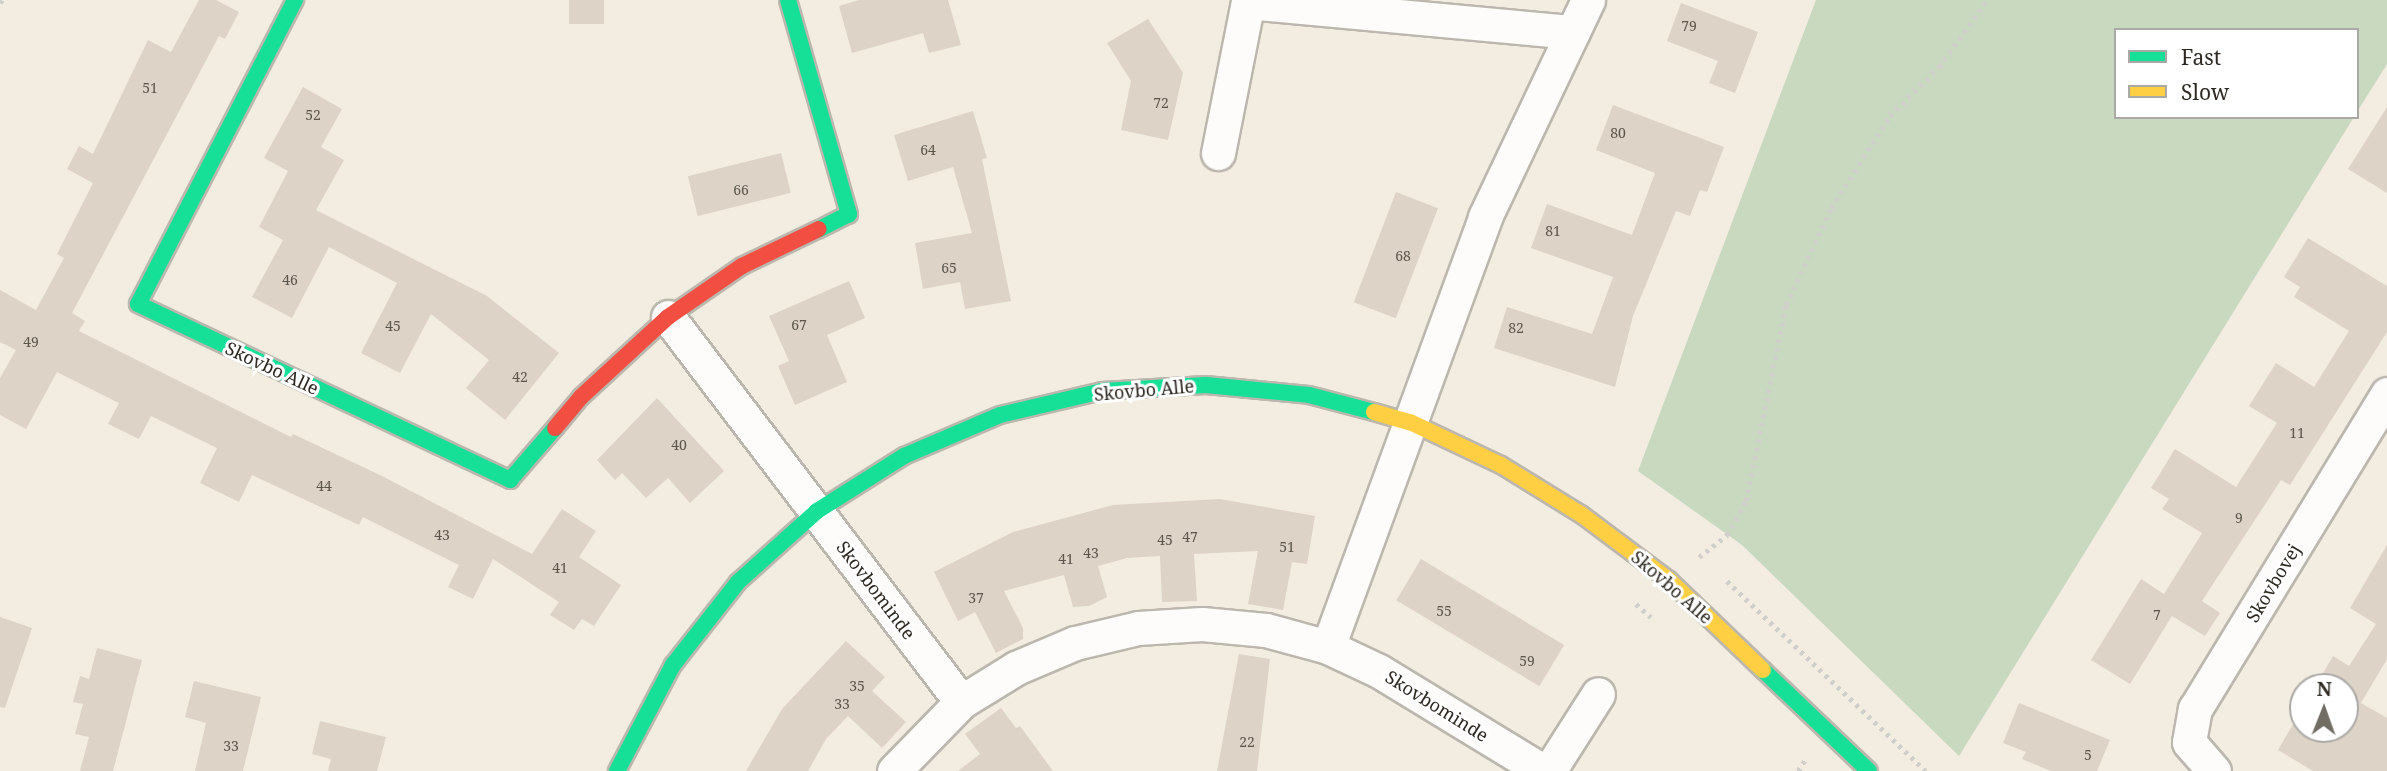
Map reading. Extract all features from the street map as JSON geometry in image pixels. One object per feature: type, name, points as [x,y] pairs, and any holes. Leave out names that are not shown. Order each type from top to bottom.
[{"type":"street","name":"Skovbo Alle","points":[[295,0],[138,304],[510,480],[580,397],[668,317],[742,267],[849,214],[789,0]]},
{"type":"street","points":[[1328,647],[1485,217],[1588,0]]},
{"type":"street","points":[[1218,153],[1248,2],[1573,32]]},
{"type":"street","points":[[668,317],[817,511]]},
{"type":"street","name":"Skovbo Alle","points":[[617,771],[673,665],[738,582],[817,511],[904,456],[988,420],[1102,391],[1206,385],[1283,392],[1410,422],[1501,465],[1582,515],[1669,580],[1869,771]]},
{"type":"street","name":"Skovbovej","points":[[2214,771],[2189,741],[2195,709],[2387,394]]},
{"type":"street","name":"Skovbominde","points":[[817,511],[961,702]]},
{"type":"street","name":"Skovbominde","points":[[894,771],[961,702],[1016,668],[1075,643],[1138,628],[1202,624],[1266,630],[1328,647],[1380,671],[1543,771]]},
{"type":"street","points":[[1549,771],[1598,694]]},
{"type":"path","points":[[1699,557],[1727,535],[1746,501],[1786,305],[1831,208],[1890,116],[1939,67],[1987,0]]},
{"type":"path","points":[[1689,549],[1708,565]]},
{"type":"path","points":[[1717,573],[1926,771]]},
{"type":"path","points":[[1625,595],[1655,620]]},
{"type":"path","points":[[1795,751],[1810,766]]},
{"type":"path","points":[[1798,771],[1805,760]]},
{"type":"green space","points":[[1816,0],[2387,0],[2387,64],[2359,109],[2359,28],[2114,28],[2114,119],[2353,119],[1959,756],[1742,545],[1638,471]]},
{"type":"building","points":[[199,0],[216,0],[239,12],[225,39],[219,36],[72,313],[85,321],[79,331],[291,437],[293,434],[382,476],[532,554],[562,509],[596,531],[579,557],[621,585],[594,626],[582,619],[574,630],[550,615],[559,602],[493,559],[473,599],[448,587],[459,565],[363,517],[359,525],[252,475],[239,502],[200,483],[217,448],[151,416],[139,439],[108,424],[119,403],[57,372],[26,429],[0,415],[0,378],[16,350],[0,342],[0,290],[36,310],[64,258],[57,254],[93,183],[67,169],[79,146],[93,154],[148,40],[171,52]]},
{"type":"building","points":[[569,0],[604,0],[604,24],[569,24]]},
{"type":"building","points":[[859,0],[948,0],[961,45],[929,53],[923,33],[852,53],[839,6]]},
{"type":"building","points":[[1681,3],[1758,32],[1735,93],[1709,83],[1718,61],[1667,41]]},
{"type":"building","points":[[1148,19],[1183,73],[1168,140],[1121,130],[1131,81],[1107,43]]},
{"type":"building","points":[[303,87],[342,109],[321,147],[344,160],[316,210],[487,296],[559,353],[505,420],[466,388],[489,360],[431,314],[400,373],[361,353],[397,283],[329,247],[292,318],[252,297],[283,240],[259,227],[288,171],[264,158]]},
{"type":"building","points":[[1613,105],[1724,147],[1707,192],[1700,190],[1690,216],[1676,211],[1633,316],[1615,387],[1494,348],[1507,307],[1592,334],[1613,277],[1531,248],[1547,204],[1632,235],[1655,173],[1596,150]]},
{"type":"building","points":[[2387,107],[2387,193],[2348,169]]},
{"type":"building","points":[[973,111],[987,158],[982,159],[1011,301],[965,309],[960,282],[923,289],[915,243],[972,233],[953,167],[908,181],[894,135]]},
{"type":"building","points":[[781,153],[791,193],[698,216],[688,176]]},
{"type":"building","points":[[1396,192],[1438,208],[1396,318],[1354,302]]},
{"type":"building","points":[[2308,238],[2387,286],[2387,332],[2290,485],[2281,480],[2202,601],[2220,613],[2205,636],[2172,616],[2130,684],[2091,660],[2141,579],[2164,594],[2202,533],[2162,509],[2169,499],[2151,488],[2175,449],[2236,487],[2277,423],[2249,406],[2276,363],[2314,387],[2349,331],[2294,297],[2300,287],[2284,277]]},
{"type":"building","points":[[849,281],[865,318],[827,335],[847,382],[795,405],[778,366],[789,361],[769,316]]},
{"type":"building","points":[[657,398],[724,471],[690,503],[668,478],[646,498],[622,473],[615,480],[597,460]]},
{"type":"building","points":[[1220,499],[1315,516],[1307,564],[1292,562],[1283,610],[1248,604],[1258,551],[1194,554],[1197,601],[1162,602],[1160,556],[1127,558],[1098,566],[1107,597],[1089,606],[1073,607],[1064,575],[1004,591],[1023,628],[1023,639],[996,653],[975,612],[958,621],[934,572],[1013,532],[1113,505]]},
{"type":"building","points":[[2387,545],[2387,659],[2361,703],[2387,718],[2387,771],[2313,771],[2278,750],[2289,731],[2289,743],[2359,743],[2359,673],[2323,673],[2333,656],[2349,666],[2376,624],[2350,608]]},
{"type":"building","points":[[1421,559],[1564,645],[1539,686],[1396,600]]},
{"type":"building","points":[[0,617],[32,628],[5,708],[0,707]]},
{"type":"building","points":[[846,641],[885,677],[872,691],[906,722],[882,748],[848,716],[826,739],[808,771],[746,771],[782,709]]},
{"type":"building","points":[[97,648],[142,660],[113,771],[80,771],[89,737],[75,734],[83,704],[73,702],[80,676],[89,679]]},
{"type":"building","points":[[1239,654],[1270,659],[1257,771],[1217,771]]},
{"type":"building","points":[[194,681],[261,697],[243,771],[195,771],[206,723],[185,717]]},
{"type":"building","points":[[2019,703],[2110,740],[2097,771],[2051,771],[2022,759],[2026,752],[2003,743]]},
{"type":"building","points":[[1001,708],[1016,728],[1020,726],[1053,771],[958,771],[980,754],[965,734]]},
{"type":"building","points":[[320,721],[386,737],[377,771],[328,771],[331,759],[312,754]]},
{"type":"traffic: fast","points":[[295,0],[138,304],[510,480],[555,428]]},
{"type":"traffic: fast","points":[[788,0],[849,214],[819,229]]},
{"type":"traffic: fast","points":[[617,771],[673,665],[738,582],[817,511],[904,456],[1000,415],[1102,391],[1206,385],[1309,395],[1374,412]]},
{"type":"traffic: fast","points":[[1763,670],[1869,771]]},
{"type":"traffic: slow","points":[[1374,412],[1410,422],[1501,465],[1582,515],[1669,580],[1763,670]]},
{"type":"traffic: jam","points":[[555,428],[581,397],[668,317],[742,266],[819,229]]}]
